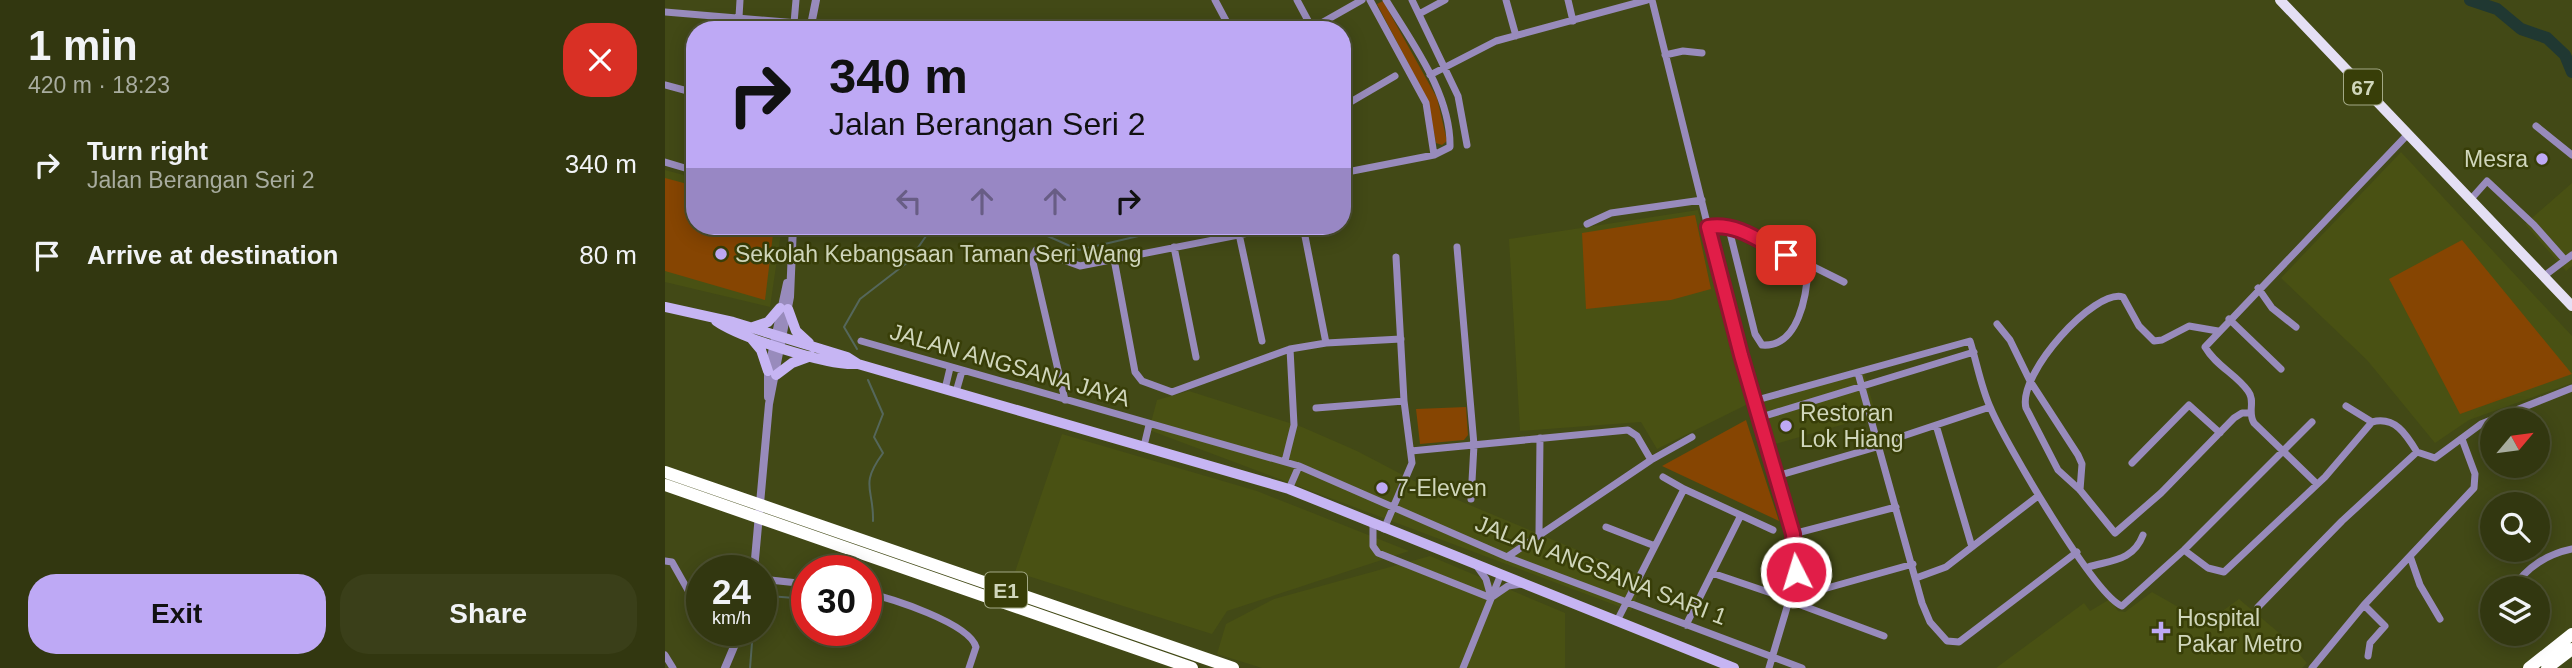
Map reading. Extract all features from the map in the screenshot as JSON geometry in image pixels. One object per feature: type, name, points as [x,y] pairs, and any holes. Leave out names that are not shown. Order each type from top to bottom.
[{"type":"highway","name":"E1","points":[[665,472],[734,502],[1192,668]]},
{"type":"highway","name":"E1","points":[[665,485],[734,502]]},
{"type":"highway","name":"E1","points":[[778,518],[1233,668]]},
{"type":"highway","points":[[2529,668],[2572,634]]},
{"type":"highway","points":[[2547,668],[2572,649]]},
{"type":"main road","name":"67","points":[[2280,0],[2572,306]]},
{"type":"main road","points":[[665,307],[812,351],[845,365],[858,364],[1289,489],[1373,525],[1618,619],[1734,668]]},
{"type":"main road","points":[[752,333],[784,308],[796,331],[812,351]]},
{"type":"main road","points":[[752,333],[772,373],[812,351]]},
{"type":"street","points":[[739,17],[740,0]]},
{"type":"street","points":[[794,21],[796,0]]},
{"type":"street","points":[[811,21],[815,0]]},
{"type":"street","points":[[1215,0],[1226,21]]},
{"type":"street","points":[[1297,0],[1307,21]]},
{"type":"street","points":[[1325,21],[1362,0]]},
{"type":"street","points":[[1370,0],[1426,103],[1434,155]]},
{"type":"street","points":[[1351,171],[1434,155],[1448,149],[1450,143],[1443,108],[1430,75],[1386,0]]},
{"type":"street","points":[[1412,0],[1446,66],[1458,96],[1468,145]]},
{"type":"street","points":[[1419,14],[1445,0]]},
{"type":"street","points":[[1506,0],[1515,36]]},
{"type":"street","points":[[1568,0],[1573,21]]},
{"type":"street","points":[[1430,75],[1486,45],[1632,2],[1650,0],[1753,401],[1793,534],[1796,572],[1769,668]]},
{"type":"street","points":[[665,12],[776,21]]},
{"type":"street","points":[[1665,55],[1683,51],[1702,53]]},
{"type":"street","points":[[1351,101],[1395,76]]},
{"type":"street","points":[[665,85],[686,91]]},
{"type":"street","points":[[2536,126],[2570,151]]},
{"type":"street","points":[[2316,484],[2254,423],[2249,414],[2252,399],[2248,391],[2215,361],[2205,347],[2258,288],[2408,134]]},
{"type":"street","points":[[665,162],[686,168]]},
{"type":"street","points":[[2471,199],[2487,181],[2534,225],[2565,261]]},
{"type":"street","points":[[1587,224],[1611,213],[1702,200]]},
{"type":"street","points":[[1708,227],[1728,225],[1808,267],[1844,282]]},
{"type":"street","points":[[1728,225],[1755,334],[1762,345],[1784,340],[1788,335],[1807,293],[1808,267]]},
{"type":"street","points":[[755,555],[772,373],[790,277],[792,235]]},
{"type":"street","points":[[1065,400],[1032,258],[1034,252],[1039,249],[1076,266],[1235,235]]},
{"type":"street","points":[[1240,235],[1262,341]]},
{"type":"street","points":[[1305,235],[1326,343]]},
{"type":"street","points":[[1174,247],[1196,357]]},
{"type":"street","points":[[1457,247],[1474,445],[1471,499]]},
{"type":"street","points":[[2544,276],[2572,255]]},
{"type":"street","points":[[1384,529],[1409,473],[1411,452],[1404,401],[1397,257]]},
{"type":"street","points":[[1114,259],[1135,372],[1142,381],[1172,392],[1290,349],[1326,343],[1401,339]]},
{"type":"street","points":[[2258,288],[2272,309],[2296,327]]},
{"type":"street","points":[[2218,331],[2189,326],[2162,340],[2154,341],[2139,326],[2123,297],[2116,295],[2064,332],[2044,355],[2030,381],[2024,400],[2026,408],[2058,470],[2080,490],[2112,532],[2119,532],[2238,415],[2249,414]]},
{"type":"street","points":[[2229,319],[2281,369]]},
{"type":"street","points":[[1997,324],[2017,351],[2030,381],[2081,460],[2080,490]]},
{"type":"street","name":"JALAN ANGSANA JAYA","points":[[861,341],[1149,425]]},
{"type":"street","points":[[1753,401],[1971,341],[1990,407],[2038,496],[2088,567],[2122,606],[2184,550],[2284,453],[2312,422]]},
{"type":"street","points":[[1285,461],[1294,425],[1290,349]]},
{"type":"street","points":[[1758,418],[1974,352]]},
{"type":"street","points":[[945,389],[950,368]]},
{"type":"street","points":[[956,392],[962,371]]},
{"type":"street","points":[[1858,373],[1930,621],[1947,641],[1954,643],[2077,552]]},
{"type":"street","points":[[2346,406],[2372,422],[2394,424],[2407,435],[2417,452],[2434,458],[2481,424],[2572,388]]},
{"type":"street","points":[[1316,408],[1404,401]]},
{"type":"street","points":[[2132,463],[2189,405],[2220,433]]},
{"type":"street","points":[[1894,439],[1990,407]]},
{"type":"street","points":[[2184,550],[2208,568],[2224,572],[2316,484],[2372,422]]},
{"type":"street","points":[[1144,446],[1149,425]]},
{"type":"street","name":"JALAN ANGSANA SARI 1","points":[[1149,425],[1299,466],[1507,557],[1802,668]]},
{"type":"street","points":[[1936,425],[1972,547]]},
{"type":"street","points":[[1411,452],[1628,430],[1637,436],[1651,460]]},
{"type":"street","points":[[1507,557],[1651,460],[1692,437]]},
{"type":"street","points":[[1539,533],[1540,438]]},
{"type":"street","points":[[2312,668],[2364,604],[2476,485],[2462,439]]},
{"type":"street","points":[[1777,476],[1880,446]]},
{"type":"street","points":[[2259,607],[2342,521],[2417,452]]},
{"type":"street","points":[[1289,489],[1299,466]]},
{"type":"street","points":[[1663,477],[1740,517],[1773,530]]},
{"type":"street","points":[[1618,619],[1684,489]]},
{"type":"street","points":[[1916,578],[1940,571],[2038,496]]},
{"type":"street","points":[[1793,534],[1896,507]]},
{"type":"street","points":[[1686,625],[1740,517]]},
{"type":"street","points":[[1373,525],[1375,552],[1491,598]]},
{"type":"street","points":[[1606,527],[1655,546]]},
{"type":"street","points":[[2088,567],[2136,551],[2143,536]]},
{"type":"street","points":[[2524,576],[2532,567],[2553,554],[2572,549]]},
{"type":"street","points":[[2410,556],[2420,585],[2440,619]]},
{"type":"street","points":[[665,561],[672,562],[686,587]]},
{"type":"street","points":[[1820,590],[1913,564]]},
{"type":"street","points":[[1476,565],[1488,583],[1491,598]]},
{"type":"street","points":[[1712,573],[1773,594]]},
{"type":"street","points":[[1464,668],[1500,574]]},
{"type":"street","points":[[1491,598],[1508,586],[1526,584]]},
{"type":"street","points":[[882,597],[902,603],[965,631],[976,647],[969,668]]},
{"type":"street","points":[[1790,601],[1884,636]]},
{"type":"street","points":[[2364,604],[2385,625],[2370,643],[2368,656]]},
{"type":"street","points":[[725,668],[734,646]]},
{"type":"street","points":[[665,655],[673,668]]},
{"type":"shaded area","points":[[1383,1],[1437,98],[1447,141],[1442,145],[1436,143],[1428,101],[1377,4]]},
{"type":"shaded area","points":[[2401,152],[2572,336],[2572,383],[2502,408],[2480,408],[2480,416],[2469,420],[2435,443],[2367,360],[2281,278]]},
{"type":"shaded area","name":"Sekolah Kebangsaan Taman Seri Wang","points":[[665,170],[686,176],[686,235],[781,235],[770,307],[665,282]]},
{"type":"shaded area","name":"Sekolah Kebangsaan Taman Seri Wang","points":[[665,178],[686,184],[686,235],[773,235],[765,300],[665,271]]},
{"type":"shaded area","points":[[2572,183],[2572,266],[2566,271],[2525,224]]},
{"type":"shaded area","points":[[1698,210],[1750,403],[1657,449],[1641,422],[1520,431],[1509,239]]},
{"type":"shaded area","points":[[1695,215],[1711,289],[1671,300],[1586,309],[1582,233]]},
{"type":"shaded area","points":[[2462,240],[2572,374],[2460,414],[2389,279]]},
{"type":"shaded area","points":[[1864,373],[1876,415],[1772,445],[1759,400]]},
{"type":"shaded area","points":[[1189,391],[1302,427],[1357,451],[1422,485],[1644,578],[1631,611],[1149,430],[1157,400]]},
{"type":"shaded area","points":[[1466,407],[1468,435],[1464,440],[1420,444],[1416,409]]},
{"type":"shaded area","points":[[1746,420],[1779,521],[1662,466]]},
{"type":"shaded area","points":[[1062,434],[1257,491],[1409,551],[1227,611],[1212,634],[1015,572]]},
{"type":"shaded area","points":[[1430,556],[1565,613],[1565,668],[1262,668],[1217,654],[1226,624],[1274,599]]},
{"type":"shaded area","name":"Hospital Pakar Metro","points":[[2152,592],[2206,623],[2239,599],[2285,638],[2307,663],[2302,668],[1996,668],[2084,603],[2090,611],[2110,599],[2118,611],[2125,612]]},
{"type":"waterway","points":[[2470,0],[2497,9],[2521,29],[2547,38],[2565,55],[2572,72]]},
{"type":"waterway","points":[[857,349],[844,327],[860,299],[908,262],[927,235]]},
{"type":"waterway","points":[[1045,235],[1079,250],[1143,235]]},
{"type":"waterway","points":[[868,380],[883,414],[874,437],[883,453],[871,473],[869,487],[873,521]]},
{"type":"waterway","points":[[777,597],[791,598]]},
{"type":"waterway","points":[[750,668],[752,646]]},
{"type":"place","name":"Mesra","points":[[2542,159]]},
{"type":"place","name":"Sekolah Kebangsaan Taman Seri Wang","points":[[721,254]]},
{"type":"place","name":"Restoran Lok Hiang","points":[[1786,426]]},
{"type":"place","name":"7-Eleven","points":[[1382,488]]},
{"type":"place","name":"Hospital Pakar Metro","points":[[2161,631]]},
{"type":"route","points":[[1786,255],[1728,225],[1708,227],[1758,418],[1793,534],[1796,572]]}]
